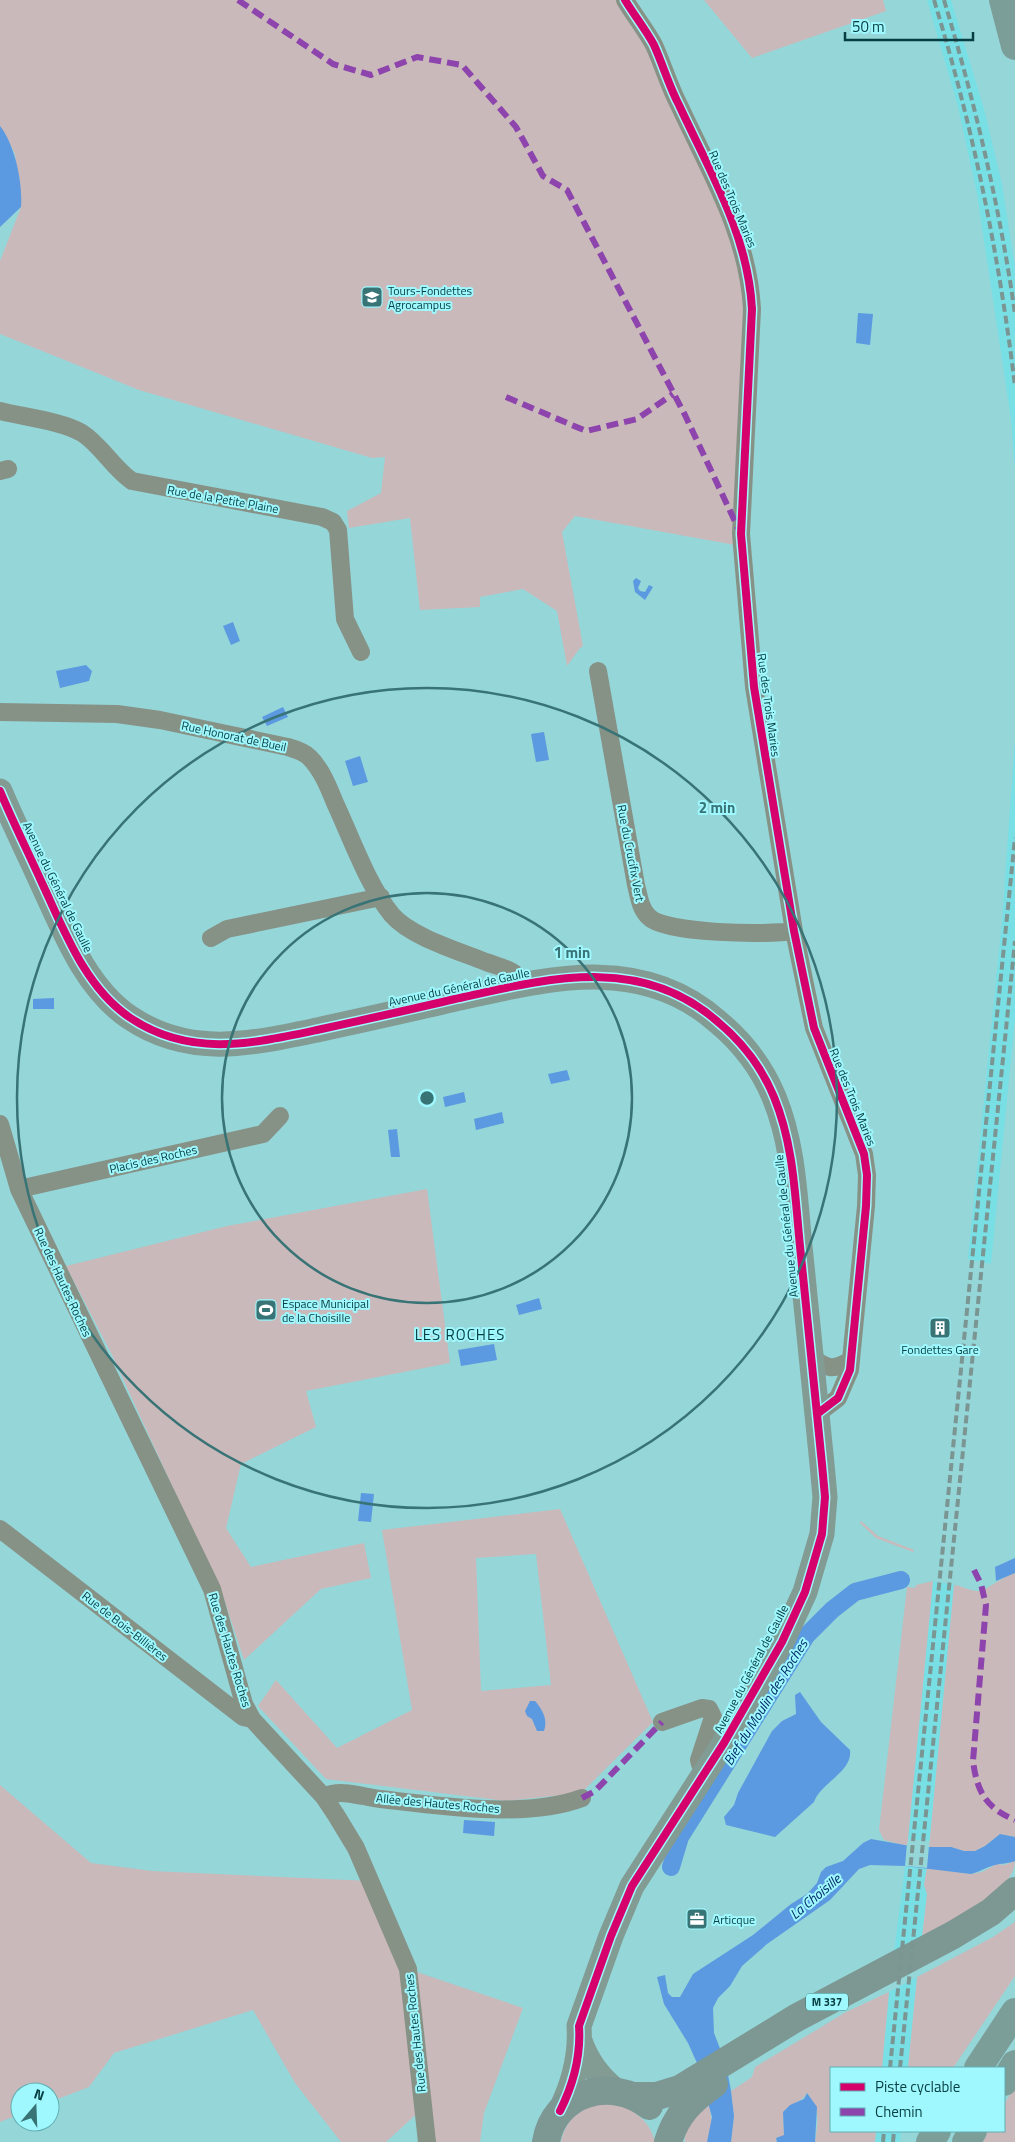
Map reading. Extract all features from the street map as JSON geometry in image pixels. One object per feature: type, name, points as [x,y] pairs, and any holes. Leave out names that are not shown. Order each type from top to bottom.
[{"type":"highway","points":[[1003,0],[1015,46]]},
{"type":"highway","points":[[979,2067],[1015,2012]]},
{"type":"highway","points":[[1005,2080],[1015,2064]]},
{"type":"main road","name":"M 337","points":[[624,2093],[657,2096],[680,2089],[796,2018],[953,1935],[991,1912],[1015,1891]]},
{"type":"main road","name":"M 337","points":[[668,2142],[674,2124],[682,2110],[731,2072],[818,2020],[964,1944],[1015,1910]]},
{"type":"main road","points":[[546,2142],[550,2129],[560,2111],[576,2098],[595,2091],[624,2093],[656,2114],[668,2142]]},
{"type":"street","name":"Rue des Trois Maries","points":[[625,0],[654,45],[678,104],[714,177],[741,240],[751,280],[752,309],[741,534],[754,687],[794,931],[814,1028],[864,1154],[866,1166],[863,1249],[848,1380],[838,1398],[817,1414]]},
{"type":"street","name":"Rue de la Petite Plaine","points":[[0,412],[67,427],[82,433],[120,473],[132,481],[322,517],[333,522],[338,530],[345,619],[361,652]]},
{"type":"street","name":"Rue du Crucifix Vert","points":[[598,671],[636,885],[642,908],[648,917],[657,924],[678,928],[748,934],[777,934],[794,931]]},
{"type":"street","name":"Rue Honorat de Bueil","points":[[0,712],[117,714],[160,720],[288,747],[309,756],[327,784],[365,870],[392,915],[408,928],[462,952],[509,969],[519,976],[524,984]]},
{"type":"street","name":"Avenue du Général de Gaulle","points":[[0,791],[81,963],[116,1007],[137,1022],[161,1034],[182,1042],[207,1045],[268,1040],[524,984],[570,976],[608,976],[649,983],[692,1002],[711,1015],[752,1057],[774,1097],[789,1144],[825,1497],[822,1534],[814,1567],[782,1642],[707,1772],[632,1886],[591,1990],[579,2026],[580,2040],[571,2087],[560,2111]]},
{"type":"street","points":[[211,938],[227,929],[381,897]]},
{"type":"street","name":"Placis des Roches","points":[[19,1190],[262,1134],[280,1116]]},
{"type":"street","name":"Rue des Hautes Roches","points":[[0,1124],[19,1190],[212,1589],[244,1704],[252,1719],[324,1797],[356,1848],[408,1969],[427,2142]]},
{"type":"street","points":[[812,1358],[825,1366],[834,1368],[851,1360]]},
{"type":"street","name":"Rue de Bois-Billières","points":[[0,1529],[243,1717],[252,1719]]},
{"type":"street","points":[[662,1722],[702,1708],[709,1709],[713,1717],[699,1760],[707,1772]]},
{"type":"street","name":"Allée des Hautes Roches","points":[[324,1797],[333,1792],[380,1799],[496,1810],[538,1807],[582,1798]]},
{"type":"street","name":"Avenue du Général de Gaulle","points":[[580,2040],[592,2067],[603,2081],[624,2093]]},
{"type":"shaded area","name":"Tours-Fondettes Agrocampus","points":[[0,0],[625,0],[746,260],[735,545],[575,516],[562,532],[583,646],[567,666],[557,611],[523,589],[480,597],[480,607],[420,610],[410,518],[349,528],[347,511],[381,493],[385,457],[372,458],[139,390],[0,334],[0,261],[21,207],[15,154],[0,126]]},
{"type":"shaded area","points":[[704,0],[883,0],[886,11],[752,58]]},
{"type":"shaded area","points":[[927,0],[951,0],[984,109],[1002,184],[1015,267],[1015,471],[1011,419],[977,194],[958,107]]},
{"type":"shaded area","points":[[1015,738],[1015,1018],[991,1264],[968,1259],[1002,921]]},
{"type":"shaded area","name":"Espace Municipal de la Choisille","points":[[427,1189],[450,1363],[306,1391],[316,1427],[241,1464],[226,1528],[251,1567],[364,1543],[371,1578],[321,1589],[244,1660],[224,1599],[112,1355],[66,1266],[227,1226]]},
{"type":"shaded area","points":[[560,1509],[653,1722],[581,1793],[506,1801],[326,1779],[258,1706],[276,1680],[337,1748],[412,1710],[382,1530]],"holes":[[[536,1554],[551,1685],[481,1691],[476,1558]]]},
{"type":"shaded area","points":[[861,1521],[878,1536],[914,1550],[913,1552],[876,1538],[860,1523]]},
{"type":"shaded area","points":[[1015,1573],[1015,1837],[1000,1834],[975,1851],[964,1851],[951,1847],[929,1848],[954,1585],[978,1591]]},
{"type":"shaded area","points":[[933,1581],[954,1585],[930,1841],[908,1839]]},
{"type":"shaded area","points":[[933,1581],[907,1846],[884,1840],[879,1830],[907,1587],[915,1588],[916,1585]]},
{"type":"shaded area","points":[[0,1785],[91,1863],[152,1871],[371,1881],[408,1969],[523,2008],[484,2113],[480,2142],[427,2142],[423,2108],[386,2142],[341,2142],[295,2083],[253,2010],[114,2053],[89,2087],[60,2098],[60,2082],[10,2082],[10,2118],[0,2122]]},
{"type":"shaded area","points":[[1015,1861],[1012,1873],[992,1895],[962,1916],[922,1938],[927,1894],[924,1885],[927,1868],[971,1874],[982,1872],[997,1864],[1004,1865]]},
{"type":"shaded area","points":[[905,1866],[927,1868],[924,1885],[927,1894],[922,1938],[894,1953]]},
{"type":"shaded area","points":[[1015,1922],[1015,1976],[954,2067],[908,2067],[917,1977],[993,1937]]},
{"type":"shaded area","points":[[917,1977],[908,2067],[882,2067],[889,1992]]},
{"type":"shaded area","points":[[889,1992],[882,2067],[830,2067],[830,2132],[876,2132],[875,2142],[815,2142],[817,2116],[815,2105],[807,2093],[802,2099],[783,2112],[784,2136],[776,2138],[777,2142],[731,2142],[734,2116],[731,2091],[752,2077],[755,2067],[846,2012]]},
{"type":"shaded area","points":[[1015,2087],[1015,2142],[980,2142],[986,2132],[1005,2132],[1005,2102]]},
{"type":"shaded area","points":[[595,2103],[620,2103],[646,2123],[655,2142],[561,2142],[568,2124],[586,2106]]},
{"type":"shaded area","points":[[709,2105],[712,2122],[707,2142],[685,2142],[686,2131],[689,2126]]},
{"type":"shaded area","points":[[876,2132],[901,2132],[900,2142],[875,2142]]},
{"type":"water","points":[[0,126],[10,143],[17,165],[21,187],[21,207],[0,227]]},
{"type":"water","points":[[858,313],[873,314],[870,345],[856,343]]},
{"type":"water","points":[[636,578],[641,581],[638,588],[640,591],[645,592],[649,585],[653,587],[645,600],[635,592],[633,581]]},
{"type":"water","points":[[233,622],[240,641],[231,645],[223,626]]},
{"type":"water","points":[[86,665],[92,671],[89,681],[60,688],[56,671]]},
{"type":"water","points":[[283,707],[288,717],[267,726],[262,717]]},
{"type":"water","points":[[544,732],[549,760],[536,762],[531,734]]},
{"type":"water","points":[[360,756],[368,782],[353,786],[345,761]]},
{"type":"water","points":[[54,998],[54,1009],[33,1009],[33,999]]},
{"type":"water","points":[[567,1070],[570,1080],[551,1084],[548,1074]]},
{"type":"water","points":[[464,1092],[466,1102],[445,1107],[443,1097]]},
{"type":"water","points":[[502,1112],[504,1123],[476,1130],[474,1119]]},
{"type":"water","points":[[397,1129],[400,1157],[391,1157],[388,1130]]},
{"type":"water","points":[[539,1298],[542,1309],[519,1315],[516,1305]]},
{"type":"water","points":[[494,1344],[497,1360],[461,1366],[458,1350]]},
{"type":"water","points":[[361,1493],[374,1494],[371,1522],[358,1521]]},
{"type":"water","points":[[1015,1558],[1015,1573],[996,1581],[995,1567]]},
{"type":"water","points":[[800,1692],[821,1722],[850,1750],[850,1758],[842,1771],[817,1795],[814,1802],[775,1837],[726,1825],[724,1817],[734,1805],[738,1793],[772,1731],[782,1721],[796,1714],[795,1695]]},
{"type":"water","points":[[530,1701],[535,1701],[542,1712],[545,1719],[544,1731],[537,1731],[532,1719],[527,1716],[525,1711]]},
{"type":"water","points":[[464,1820],[495,1822],[494,1836],[463,1833]]},
{"type":"water","name":"La Choisille","points":[[1000,1834],[1015,1837],[1015,1861],[997,1864],[971,1874],[905,1866],[870,1865],[859,1869],[830,1900],[767,1944],[742,1966],[730,1986],[718,1998],[713,2008],[714,2033],[726,2064],[731,2091],[734,2116],[731,2142],[707,2142],[712,2117],[697,2063],[688,2043],[664,2004],[657,1977],[665,1975],[668,1993],[672,1997],[680,1997],[693,1974],[753,1935],[791,1904],[807,1894],[817,1883],[821,1872],[826,1867],[843,1861],[863,1843],[871,1839],[916,1847],[951,1847],[964,1851],[975,1851]]},
{"type":"water","points":[[807,2093],[817,2107],[815,2142],[777,2142],[776,2138],[784,2135],[783,2112],[790,2105],[804,2099]]},
{"type":"pier","points":[[907,1843],[929,1846],[927,1868],[905,1866]]},
{"type":"waterway","name":"Bief du Moulin des Roches","points":[[671,1867],[680,1837],[806,1636],[832,1610],[855,1592],[901,1580]]},
{"type":"railway","points":[[934,0],[973,143],[993,240],[1015,386]]},
{"type":"railway","points":[[944,0],[986,156],[1015,314]]},
{"type":"railway","points":[[890,2067],[1015,838]]},
{"type":"railway","points":[[900,2067],[1015,941]]},
{"type":"railway","points":[[883,2142],[884,2132]]},
{"type":"railway","points":[[893,2142],[894,2132]]},
{"type":"marked path","points":[[238,0],[333,64],[371,75],[417,57],[462,65],[516,127],[543,176],[567,190],[685,415],[739,530]]},
{"type":"marked path","points":[[506,397],[586,431],[637,419],[673,394]]},
{"type":"marked path","points":[[974,1570],[981,1584],[986,1605],[973,1761],[977,1782],[985,1798],[997,1810],[1015,1820]]},
{"type":"marked path","points":[[582,1798],[595,1791],[662,1722]]},
{"type":"cycle path","points":[[625,0],[654,45],[675,98],[715,179],[735,229],[749,281],[752,309],[741,534],[754,687],[794,931],[814,1028],[864,1154],[867,1175],[866,1206],[850,1370],[838,1398],[817,1414]]},
{"type":"cycle path","points":[[0,791],[68,938],[88,974],[114,1005],[129,1017],[152,1030],[174,1038],[197,1043],[244,1043],[292,1035],[524,984],[592,977],[625,979],[657,986],[688,1000],[718,1022],[750,1056],[764,1076],[774,1097],[786,1136],[795,1195],[825,1497],[822,1534],[805,1592],[782,1642],[724,1743],[632,1886],[611,1936],[579,2026],[579,2048],[575,2070],[569,2091],[560,2111]]},
{"type":"place","name":"Tours-Fondettes Agrocampus","points":[[372,297]]},
{"type":"place","name":"Espace Municipal de la Choisille","points":[[266,1310]]},
{"type":"place","name":"Fondettes Gare","points":[[940,1328]]},
{"type":"place","name":"Articque","points":[[697,1919]]},
{"type":"district","name":"LES ROCHES","points":[[460,1334]]}]
